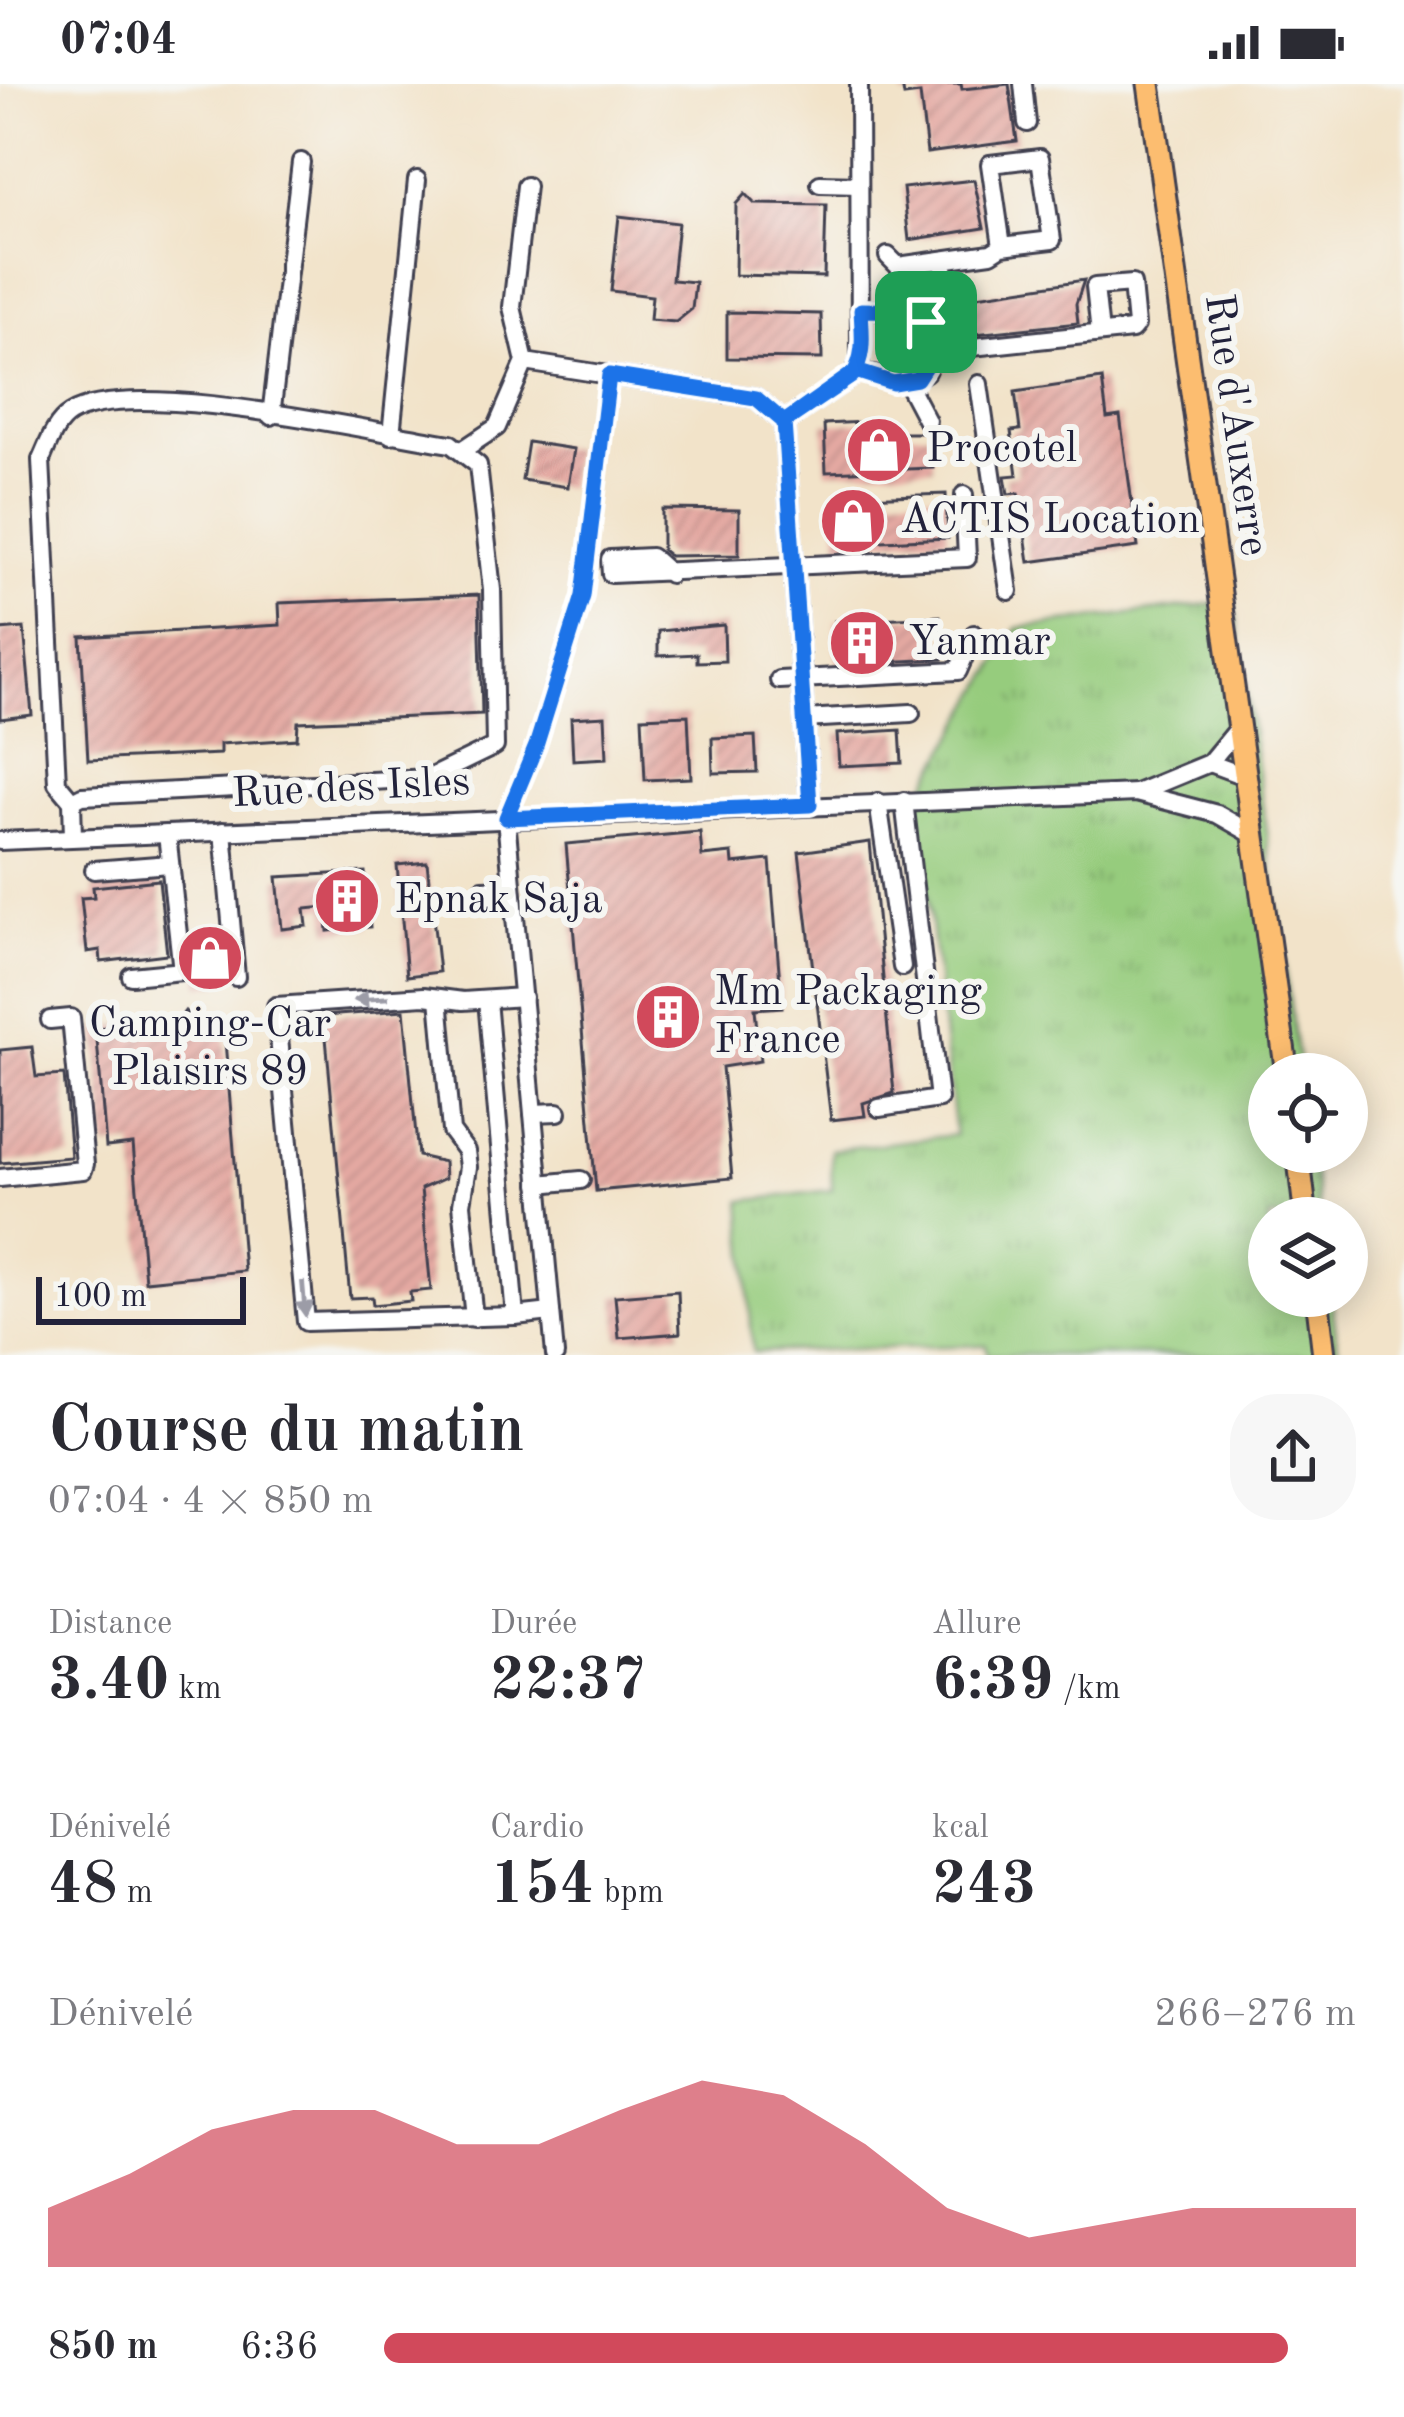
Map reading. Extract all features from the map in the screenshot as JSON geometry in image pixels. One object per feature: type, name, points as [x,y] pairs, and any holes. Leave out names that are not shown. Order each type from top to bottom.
[{"type":"main road","name":"Rue d'Auxerre","points":[[1149,84],[1284,1053]]},
{"type":"main road","points":[[1319,1317],[1324,1355]]},
{"type":"street","points":[[859,84],[859,185],[870,310],[862,373]]},
{"type":"street","points":[[1023,84],[1028,122]]},
{"type":"street","points":[[888,256],[898,266],[1052,240],[1040,158],[990,164],[1002,246]]},
{"type":"street","points":[[271,416],[302,162]]},
{"type":"street","points":[[391,435],[417,180]]},
{"type":"street","points":[[820,184],[859,185]]},
{"type":"street","points":[[461,451],[497,428],[525,362],[512,307],[526,186]]},
{"type":"street","points":[[926,322],[948,284],[943,260]]},
{"type":"street","points":[[780,417],[862,373],[907,383],[926,372],[935,351],[926,322],[913,311],[870,310]]},
{"type":"street","points":[[935,351],[1100,333]]},
{"type":"street","points":[[525,362],[739,394],[780,417]]},
{"type":"street","points":[[907,383],[928,421]]},
{"type":"street","points":[[979,384],[1009,591]]},
{"type":"street","points":[[72,802],[82,796],[429,778],[495,746],[478,465],[451,444],[271,416],[142,401],[70,414],[54,430],[41,460],[57,783],[72,802],[73,837]]},
{"type":"street","points":[[780,417],[810,805]]},
{"type":"street","points":[[670,574],[967,558],[964,495]]},
{"type":"street","points":[[778,680],[958,671],[974,634]]},
{"type":"street","points":[[804,719],[911,713]]},
{"type":"street","name":"Rue des Isles","points":[[1136,794],[1209,763],[1237,729]]},
{"type":"street","points":[[1209,763],[1244,776]]},
{"type":"street","name":"Rue des Isles","points":[[0,841],[223,831],[248,839],[506,818],[1136,794],[1217,814],[1252,834]]},
{"type":"street","points":[[1217,814],[1247,800]]},
{"type":"street","points":[[879,1108],[939,1099],[904,801]]},
{"type":"street","points":[[878,802],[902,967]]},
{"type":"street","points":[[506,818],[555,1355]]},
{"type":"street","points":[[223,831],[236,977]]},
{"type":"street","points":[[131,976],[182,971],[167,833]]},
{"type":"street","points":[[94,870],[170,864]]},
{"type":"street","points":[[483,889],[512,887]]},
{"type":"street","points":[[523,997],[276,1006],[306,1322],[551,1312]]},
{"type":"street","points":[[440,998],[451,1131],[466,1150],[468,1167],[462,1204],[474,1318]]},
{"type":"street","points":[[487,1000],[514,1316]]},
{"type":"street","points":[[0,1178],[83,1170],[85,1164],[71,1018],[50,1020]]},
{"type":"street","points":[[533,1113],[558,1112]]},
{"type":"street","points":[[539,1184],[581,1180]]},
{"type":"path","points":[[506,818],[536,746],[583,596],[609,375]]},
{"type":"green space","points":[[1234,601],[1297,1053],[1248,1053],[1248,1173],[1314,1173],[1317,1197],[1248,1197],[1248,1317],[1334,1317],[1339,1355],[988,1355],[986,1345],[753,1352],[742,1201],[832,1190],[831,1150],[955,1135],[917,800],[1017,628]]},
{"type":"building","points":[[902,84],[961,84],[962,89],[1009,84],[1017,141],[927,153],[920,94],[904,96]]},
{"type":"building","points":[[974,180],[984,228],[909,240],[903,188]]},
{"type":"building","points":[[745,194],[755,204],[826,205],[824,277],[735,275],[736,204]]},
{"type":"building","points":[[619,216],[678,223],[672,280],[695,282],[692,309],[676,322],[650,320],[652,296],[611,291]]},
{"type":"building","points":[[1084,280],[1076,304],[1078,323],[975,334],[970,297]]},
{"type":"building","points":[[727,312],[821,314],[822,359],[727,358]]},
{"type":"building","points":[[1102,379],[1107,418],[1120,416],[1138,547],[1029,562],[1019,493],[1008,494],[1005,476],[1017,475],[1011,431],[1020,430],[1015,392]]},
{"type":"building","name":"Procotel","points":[[864,422],[865,433],[932,433],[933,468],[826,472],[824,424]]},
{"type":"building","points":[[528,442],[574,449],[568,487],[522,480]]},
{"type":"building","points":[[946,494],[948,538],[838,543],[836,498]]},
{"type":"building","points":[[662,509],[739,510],[739,555],[669,556],[662,550]]},
{"type":"building","points":[[479,595],[482,714],[298,722],[297,739],[220,744],[220,754],[88,760],[81,637],[280,625],[279,603]]},
{"type":"building","points":[[940,616],[943,659],[837,664],[835,621]]},
{"type":"building","points":[[724,625],[725,661],[697,662],[697,654],[658,656],[658,631]]},
{"type":"building","points":[[24,628],[32,715],[0,719],[0,630]]},
{"type":"building","points":[[688,715],[691,778],[645,780],[642,717]]},
{"type":"building","points":[[605,716],[607,758],[573,760],[571,718]]},
{"type":"building","points":[[900,730],[902,763],[839,766],[837,734]]},
{"type":"building","points":[[755,736],[757,772],[713,773],[712,738]]},
{"type":"building","name":"Mm Packaging France","points":[[700,832],[702,856],[732,853],[733,864],[770,860],[782,1007],[755,1009],[760,1061],[722,1067],[732,1178],[596,1191],[566,844]]},
{"type":"building","points":[[870,842],[894,1093],[863,1103],[865,1116],[831,1120],[799,852]]},
{"type":"building","points":[[427,862],[439,972],[407,976],[397,865]]},
{"type":"building","points":[[365,872],[370,927],[328,931],[326,907],[305,909],[307,926],[282,929],[277,877]]},
{"type":"building","points":[[159,880],[167,954],[101,962],[100,950],[87,952],[81,898],[94,897],[93,887]]},
{"type":"building","name":"Camping-Car Plaisirs 89","points":[[219,931],[225,983],[200,986],[191,934]]},
{"type":"building","points":[[404,1010],[418,1156],[444,1162],[445,1178],[421,1189],[431,1290],[410,1292],[411,1301],[373,1305],[372,1297],[350,1298],[324,1016]]},
{"type":"building","points":[[185,1011],[192,1019],[223,1017],[244,1271],[145,1281],[133,1144],[106,1147],[96,1028],[178,1020]]},
{"type":"building","points":[[32,1047],[36,1077],[64,1075],[71,1157],[0,1163],[0,1050]]},
{"type":"building","points":[[678,1291],[680,1333],[619,1338],[615,1296]]},
{"type":"place","name":"Procotel","points":[[879,450]]},
{"type":"place","name":"ACTIS Location","points":[[853,521]]},
{"type":"place","name":"Yanmar","points":[[862,643]]},
{"type":"place","name":"Epnak Saja","points":[[347,901]]},
{"type":"place","name":"Camping-Car Plaisirs 89","points":[[210,958]]},
{"type":"place","name":"Mm Packaging France","points":[[668,1017]]},
{"type":"route","points":[[926,322],[913,311],[861,310],[862,350],[856,371],[852,376],[784,422],[810,805],[506,818],[536,746],[583,596],[609,375],[756,398],[784,422],[856,371],[893,383],[917,379],[931,365],[935,351],[926,322]]}]
